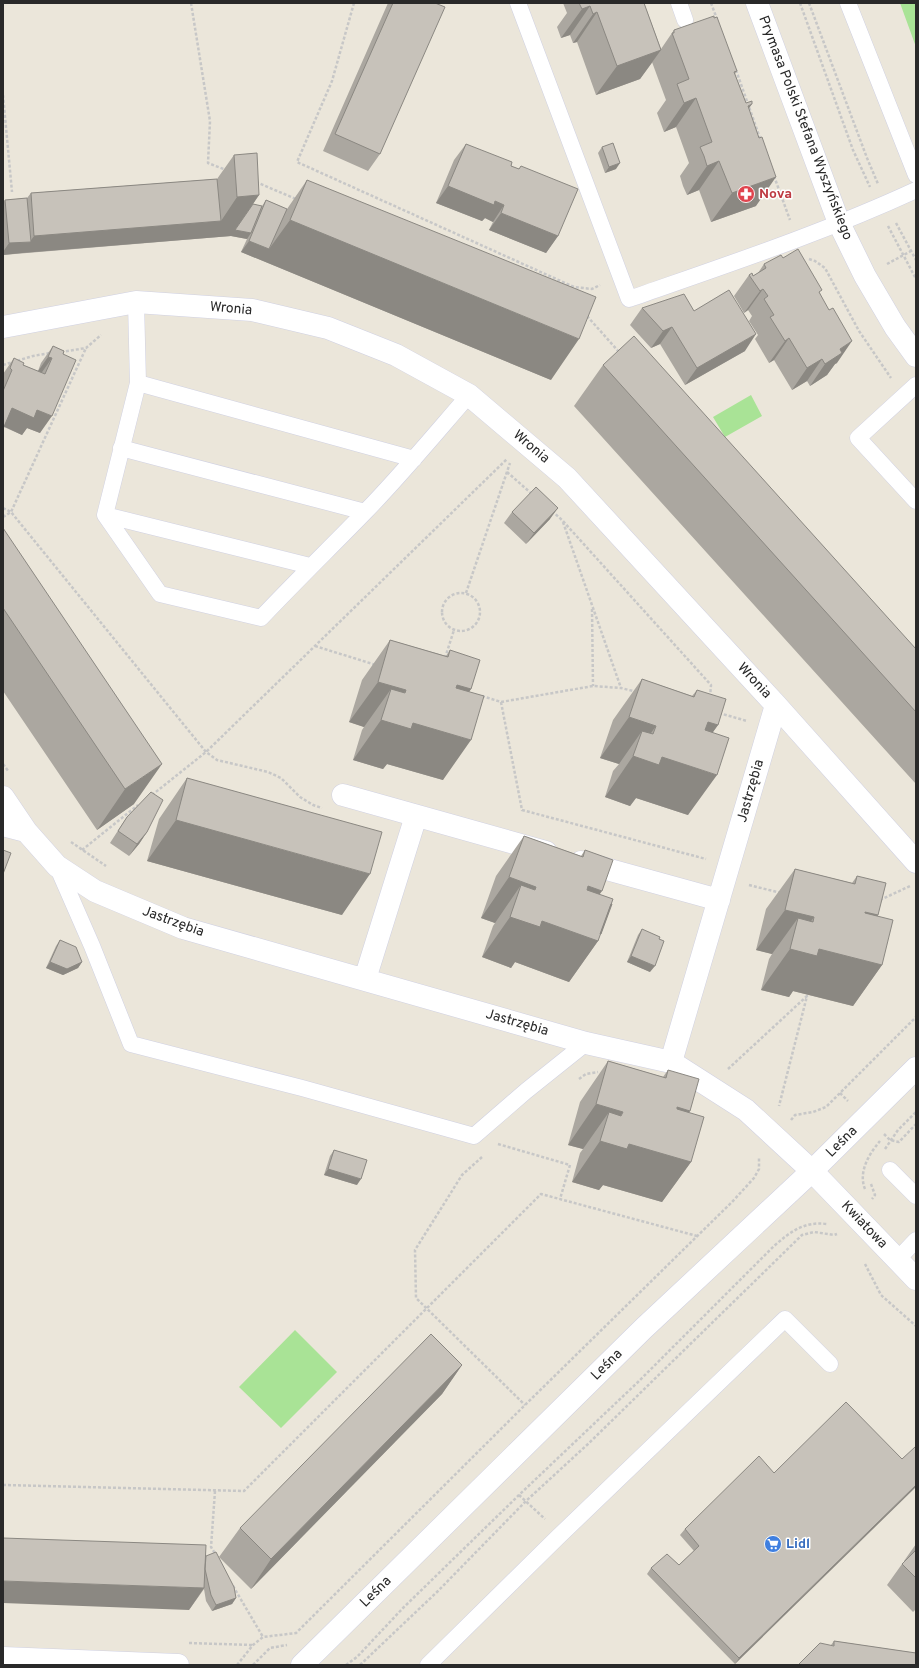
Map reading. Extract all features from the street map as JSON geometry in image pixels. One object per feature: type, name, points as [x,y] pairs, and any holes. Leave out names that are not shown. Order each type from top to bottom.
[{"type":"street","name":"Prymasa Polski Stefana Wyszyńskiego","points":[[757,3],[839,223],[866,276],[896,327],[916,356]]},
{"type":"street","name":"Wronia","points":[[3,327],[136,302],[252,310],[328,328],[396,355],[469,395],[567,478],[776,705],[916,862]]},
{"type":"street","name":"Jastrzębia","points":[[671,1062],[776,705]]},
{"type":"street","points":[[3,797],[26,831]]},
{"type":"street","points":[[335,802],[416,816],[719,900]]},
{"type":"street","points":[[364,979],[416,816]]},
{"type":"street","points":[[3,825],[26,831]]},
{"type":"street","name":"Jastrzębia","points":[[26,831],[57,866],[94,891],[183,928],[586,1043],[671,1062],[746,1110],[812,1171]]},
{"type":"street","name":"Leśna","points":[[302,1665],[644,1328],[812,1171],[916,1068]]},
{"type":"street","name":"Kwiatowa","points":[[812,1171],[916,1279]]},
{"type":"street","points":[[3,1658],[178,1665]]},
{"type":"lane","points":[[518,3],[629,299],[797,240],[916,190]]},
{"type":"lane","points":[[679,3],[685,20]]},
{"type":"lane","points":[[848,3],[916,175]]},
{"type":"lane","points":[[136,302],[138,383],[105,515],[160,594],[261,618],[310,566],[365,512],[414,459],[469,395]]},
{"type":"lane","points":[[138,383],[414,459]]},
{"type":"lane","points":[[916,385],[858,438],[916,501]]},
{"type":"lane","points":[[121,448],[365,512]]},
{"type":"lane","points":[[105,515],[310,566]]},
{"type":"lane","points":[[57,866],[92,946],[130,1044],[302,1088],[474,1136],[526,1091],[586,1043]]},
{"type":"lane","points":[[890,1170],[916,1196]]},
{"type":"lane","points":[[897,1260],[916,1240]]},
{"type":"lane","points":[[428,1665],[558,1537],[785,1319],[830,1364]]},
{"type":"path","points":[[191,3],[210,122],[208,163],[230,172]]},
{"type":"path","points":[[354,3],[332,81],[297,162],[574,287],[592,289],[620,274]]},
{"type":"path","points":[[800,3],[853,150],[883,205],[916,260]]},
{"type":"path","points":[[809,3],[883,205],[916,279]]},
{"type":"path","points":[[3,95],[12,192]]},
{"type":"path","points":[[251,180],[302,201]]},
{"type":"path","points":[[580,313],[587,316],[624,357]]},
{"type":"path","points":[[3,517],[11,512],[86,348],[106,330],[122,326],[137,326]]},
{"type":"path","points":[[3,365],[33,356],[86,348]]},
{"type":"path","points":[[150,796],[206,752],[509,459],[507,472],[466,593]]},
{"type":"path","points":[[507,472],[534,496]]},
{"type":"path","points":[[3,508],[11,512],[206,752],[217,760],[268,772],[281,778],[300,797],[313,805],[335,802]]},
{"type":"path","points":[[551,510],[562,520],[710,685],[709,704]]},
{"type":"path","points":[[562,520],[621,688]]},
{"type":"path","points":[[466,593],[476,600],[481,612],[477,624],[466,631],[454,630],[445,623],[442,612],[446,601],[454,594],[466,593]]},
{"type":"path","points":[[592,606],[594,686]]},
{"type":"path","points":[[443,664],[454,630]]},
{"type":"path","points":[[315,646],[383,668]]},
{"type":"path","points":[[480,696],[501,702],[594,686],[621,688],[643,694]]},
{"type":"path","points":[[501,702],[522,810],[712,860]]},
{"type":"path","points":[[716,712],[753,722]]},
{"type":"path","points":[[3,764],[12,776]]},
{"type":"path","points":[[82,850],[144,801]]},
{"type":"path","points":[[70,841],[108,867]]},
{"type":"path","points":[[742,884],[788,895]]},
{"type":"path","points":[[875,902],[907,888],[912,884]]},
{"type":"path","points":[[723,1073],[807,996],[778,1111]]},
{"type":"path","points":[[790,1114],[795,1115],[813,1112],[826,1107],[916,1017]]},
{"type":"path","points":[[576,1080],[586,1074],[601,1071]]},
{"type":"path","points":[[882,1154],[890,1140],[916,1112]]},
{"type":"path","points":[[759,1157],[795,1115]]},
{"type":"path","points":[[890,1140],[899,1142],[916,1124]]},
{"type":"path","points":[[870,1180],[875,1195],[871,1202],[862,1182],[864,1166],[870,1153],[885,1135]]},
{"type":"path","points":[[502,1139],[496,1144],[570,1165],[560,1199]]},
{"type":"path","points":[[237,1665],[253,1645],[264,1637],[296,1633],[732,1202],[754,1178],[759,1169],[759,1157],[756,1151]]},
{"type":"path","points":[[485,1154],[462,1175],[415,1250],[416,1298],[525,1405]]},
{"type":"path","points":[[3,1485],[244,1491],[541,1194],[697,1236]]},
{"type":"path","points":[[346,1665],[357,1657],[403,1608],[638,1382],[778,1242],[792,1230],[803,1225],[819,1223],[832,1225]]},
{"type":"path","points":[[360,1665],[438,1591],[526,1501],[588,1444],[802,1235],[814,1232],[834,1235],[840,1232],[836,1229]]},
{"type":"path","points":[[864,1261],[881,1295],[916,1326]]},
{"type":"path","points":[[215,1491],[211,1548],[219,1561]]},
{"type":"path","points":[[519,1495],[544,1518]]},
{"type":"path","points":[[231,1582],[264,1637]]},
{"type":"green space","points":[[900,3],[916,3],[916,47]]},
{"type":"green space","points":[[751,395],[762,416],[725,437],[713,417]]},
{"type":"green space","points":[[295,1330],[337,1372],[281,1428],[239,1387]]},
{"type":"building","points":[[393,3],[435,3],[445,7],[380,154],[335,134]]},
{"type":"building","points":[[579,3],[644,3],[661,50],[617,66],[597,12],[593,14],[590,6],[582,9]]},
{"type":"building","points":[[714,16],[714,18],[717,17],[737,71],[734,72],[746,103],[752,101],[752,104],[748,106],[759,138],[762,137],[776,177],[732,193],[719,161],[707,166],[700,147],[712,142],[696,98],[684,103],[677,84],[689,79],[672,33],[674,33],[674,30]]},
{"type":"building","points":[[613,143],[620,163],[609,167],[602,147]]},
{"type":"building","points":[[466,144],[512,162],[511,166],[519,169],[521,166],[578,189],[558,236],[501,213],[504,205],[495,201],[494,205],[448,186]]},
{"type":"building","points":[[257,153],[259,195],[237,197],[234,155]]},
{"type":"building","points":[[217,179],[221,221],[34,236],[31,193]]},
{"type":"building","points":[[307,180],[596,297],[579,339],[290,220]]},
{"type":"building","points":[[27,198],[31,242],[9,243],[5,200]]},
{"type":"building","points":[[266,200],[287,209],[269,249],[249,241]]},
{"type":"building","points":[[253,204],[262,206],[251,233],[235,230]]},
{"type":"building","points":[[798,249],[822,290],[819,292],[829,310],[833,308],[852,341],[840,349],[842,353],[825,364],[822,359],[807,368],[789,338],[785,341],[770,317],[774,315],[764,299],[768,296],[763,289],[760,291],[749,275],[752,273],[753,276],[766,268],[764,264],[781,255],[783,258]]},
{"type":"building","points":[[729,290],[756,334],[697,368],[672,327],[663,331],[642,308],[684,294],[694,311]]},
{"type":"building","points":[[634,336],[916,649],[916,712],[603,365]]},
{"type":"building","points":[[53,346],[64,351],[63,354],[76,360],[52,416],[37,410],[34,418],[12,408],[3,429],[3,391],[12,370],[10,368],[14,358],[24,363],[23,365],[45,374],[52,358],[48,357]]},
{"type":"building","points":[[536,487],[558,508],[534,533],[512,512]]},
{"type":"building","points":[[3,528],[162,764],[125,789],[3,608]]},
{"type":"building","points":[[390,640],[448,657],[450,650],[480,660],[471,689],[457,685],[456,688],[484,696],[471,740],[413,723],[411,729],[381,720],[391,689],[405,693],[406,690],[378,682]]},
{"type":"building","points":[[642,679],[694,697],[697,690],[726,699],[718,725],[708,722],[705,730],[729,738],[717,775],[662,757],[659,765],[633,756],[642,731],[653,734],[656,726],[629,717]]},
{"type":"building","points":[[187,778],[382,832],[370,874],[176,820]]},
{"type":"building","points":[[151,792],[163,800],[147,832],[137,844],[118,831],[127,817]]},
{"type":"building","points":[[524,836],[583,857],[585,850],[613,860],[602,891],[588,886],[587,890],[613,899],[598,941],[542,921],[540,927],[510,917],[521,885],[535,890],[536,887],[509,877]]},
{"type":"building","points":[[3,850],[11,853],[3,874]]},
{"type":"building","points":[[795,869],[855,884],[857,876],[886,883],[878,915],[865,912],[893,920],[882,965],[819,949],[817,956],[790,949],[798,918],[813,922],[814,917],[785,910]]},
{"type":"building","points":[[611,904],[612,904],[600,934]]},
{"type":"building","points":[[642,929],[660,937],[659,939],[664,941],[655,966],[631,956]]},
{"type":"building","points":[[60,940],[76,947],[82,962],[67,969],[50,962]]},
{"type":"building","points":[[608,1061],[666,1078],[668,1070],[699,1079],[690,1111],[677,1107],[677,1109],[704,1117],[691,1162],[629,1144],[627,1149],[600,1141],[609,1112],[621,1116],[623,1112],[596,1104]]},
{"type":"building","points":[[334,1150],[367,1160],[361,1179],[328,1169]]},
{"type":"building","points":[[431,1334],[462,1365],[271,1559],[240,1528]]},
{"type":"building","name":"Lidl","points":[[846,1402],[902,1459],[916,1447],[916,1485],[739,1658],[651,1568],[667,1554],[679,1565],[699,1546],[685,1529],[759,1456],[774,1473]]},
{"type":"building","points":[[3,1538],[206,1545],[204,1588],[3,1581]]},
{"type":"building","points":[[916,1550],[916,1578],[902,1564]]},
{"type":"building","points":[[216,1552],[234,1587],[236,1598],[216,1605],[211,1595],[205,1569],[206,1556]]},
{"type":"building","points":[[834,1641],[916,1653],[916,1665],[798,1665],[820,1643],[834,1646]]},
{"type":"place","name":"Nova","points":[[746,194]]},
{"type":"place","name":"Lidl","points":[[773,1544]]}]
